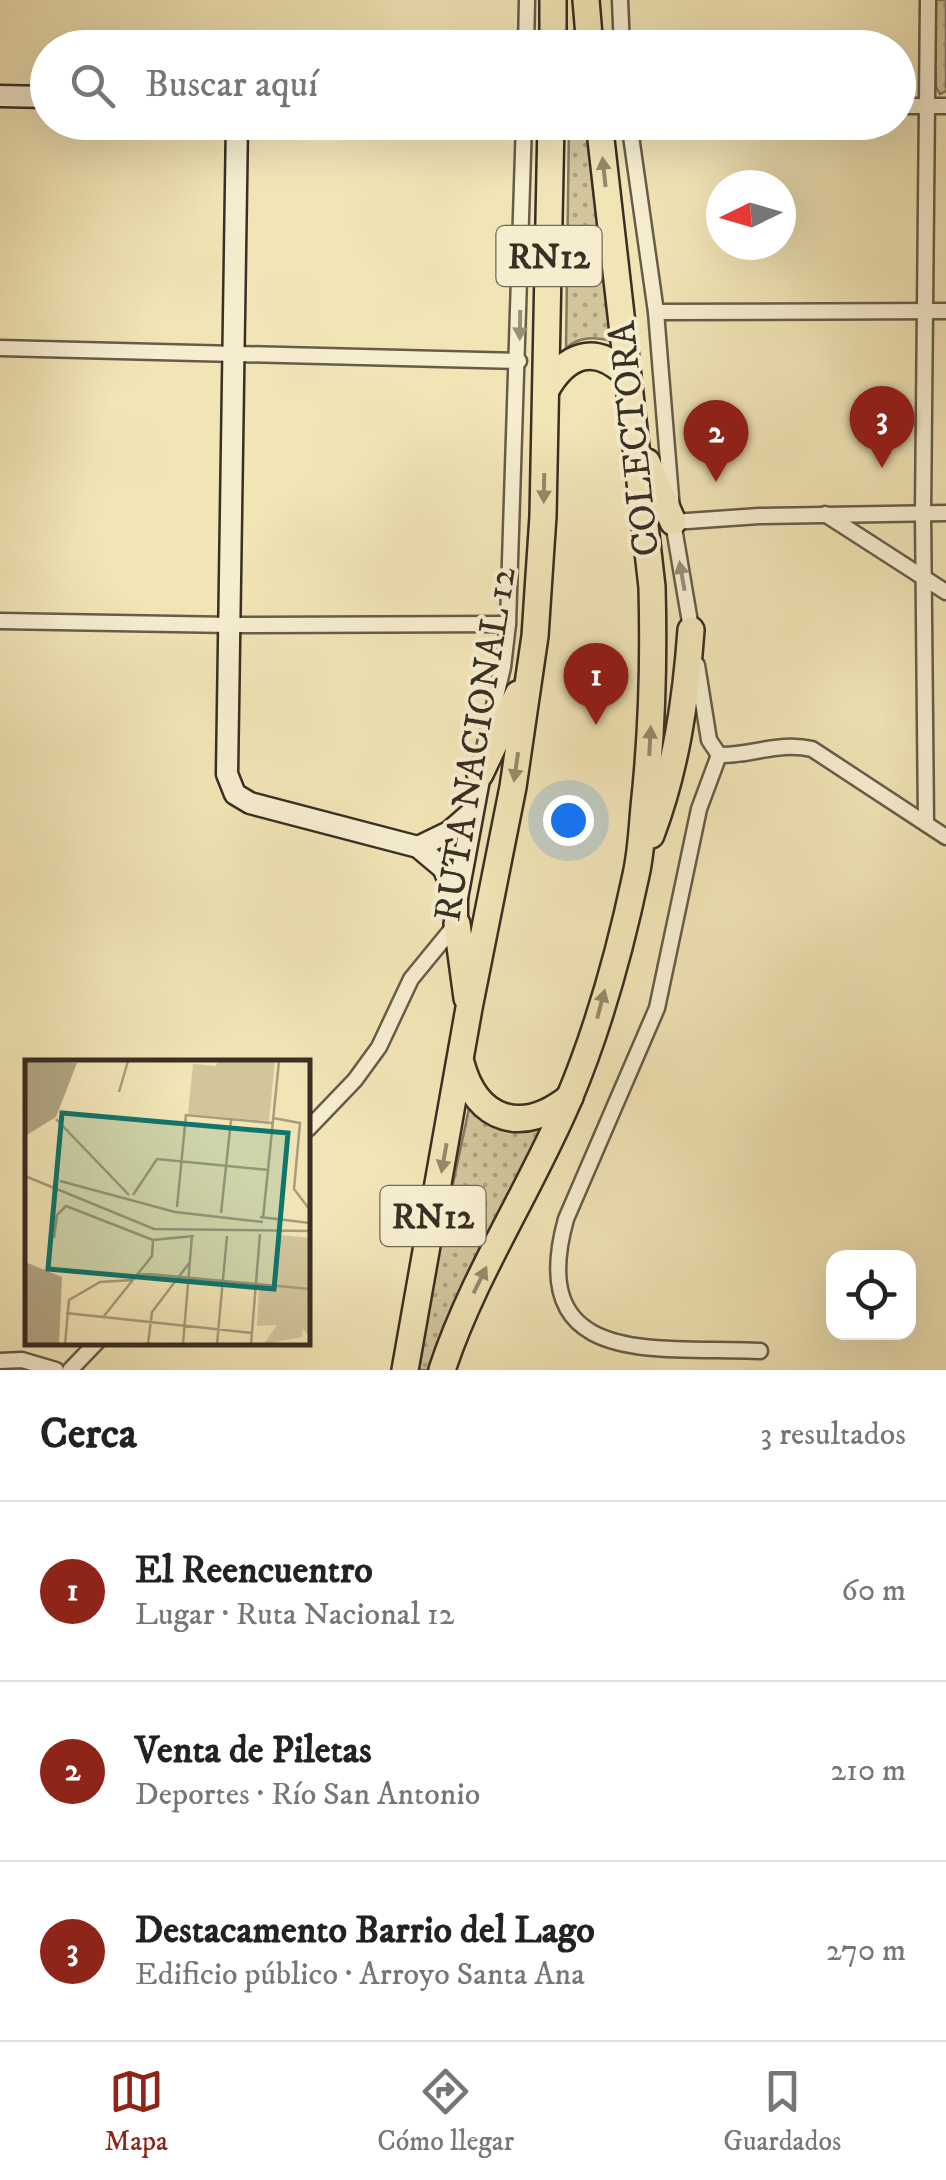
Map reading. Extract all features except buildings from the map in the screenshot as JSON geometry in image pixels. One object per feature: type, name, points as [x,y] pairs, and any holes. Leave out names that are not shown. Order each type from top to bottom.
[{"type":"highway","points":[[553,30],[554,0]]},
{"type":"highway","points":[[586,0],[588,30]]},
{"type":"highway","name":"RUTA NACIONAL 12","points":[[405,1370],[469,1008],[513,787],[535,636],[544,516],[551,140]]},
{"type":"highway","name":"RN12","points":[[442,1370],[476,1286],[537,1172],[570,1097],[597,1021],[637,873],[650,751],[652,586],[601,140]]},
{"type":"highway","points":[[546,390],[562,366],[574,359],[602,358],[626,374]]},
{"type":"highway","points":[[629,400],[653,481],[672,522]]},
{"type":"highway","points":[[637,873],[662,805],[686,700],[691,630]]},
{"type":"highway","points":[[480,774],[517,699],[535,636]]},
{"type":"highway","points":[[456,924],[469,1008]]},
{"type":"highway","points":[[461,1062],[468,1085],[482,1105],[504,1117],[540,1116],[570,1097]]},
{"type":"main road","points":[[0,96],[30,97]]},
{"type":"main road","points":[[237,140],[228,774],[235,794],[250,803],[418,847],[443,868],[457,898]]},
{"type":"main road","points":[[456,924],[457,898],[480,774]]},
{"type":"main road","points":[[418,847],[449,832],[472,812]]},
{"type":"street","points":[[526,30],[527,0]]},
{"type":"street","points":[[620,0],[621,30]]},
{"type":"street","points":[[926,823],[923,513],[928,0]]},
{"type":"street","points":[[916,106],[946,106]]},
{"type":"street","points":[[480,774],[504,667],[508,624],[524,140]]},
{"type":"street","name":"COLECTORA","points":[[632,140],[656,312],[672,522],[708,740],[718,755]]},
{"type":"street","points":[[656,312],[946,312]]},
{"type":"street","points":[[0,348],[519,361]]},
{"type":"street","points":[[672,522],[946,513]]},
{"type":"street","points":[[825,514],[946,592]]},
{"type":"street","points":[[0,620],[231,625],[508,624]]},
{"type":"street","points":[[760,1350],[616,1344],[592,1335],[572,1316],[558,1294],[556,1254],[566,1219],[657,1008],[700,810],[718,755],[739,756],[774,746],[812,749],[946,837]]},
{"type":"street","points":[[310,1127],[355,1080],[379,1047],[412,979],[456,924]]},
{"type":"street","points":[[428,956],[443,954],[460,967]]},
{"type":"street","points":[[70,1370],[94,1345]]},
{"type":"street","points":[[0,1361],[22,1360],[56,1370]]},
{"type":"shaded area","points":[[934,0],[946,0],[946,91],[940,94],[936,87]]},
{"type":"shaded area","points":[[569,140],[594,140],[612,341],[588,338],[566,348]]},
{"type":"shaded area","points":[[470,1104],[506,1129],[527,1131],[550,1125],[437,1370],[419,1370],[439,1249]]},
{"type":"place","name":"Destacamento Barrio del Lago","points":[[882,468]]},
{"type":"place","name":"Venta de Piletas","points":[[716,482]]},
{"type":"place","name":"El Reencuentro","points":[[596,725]]}]
